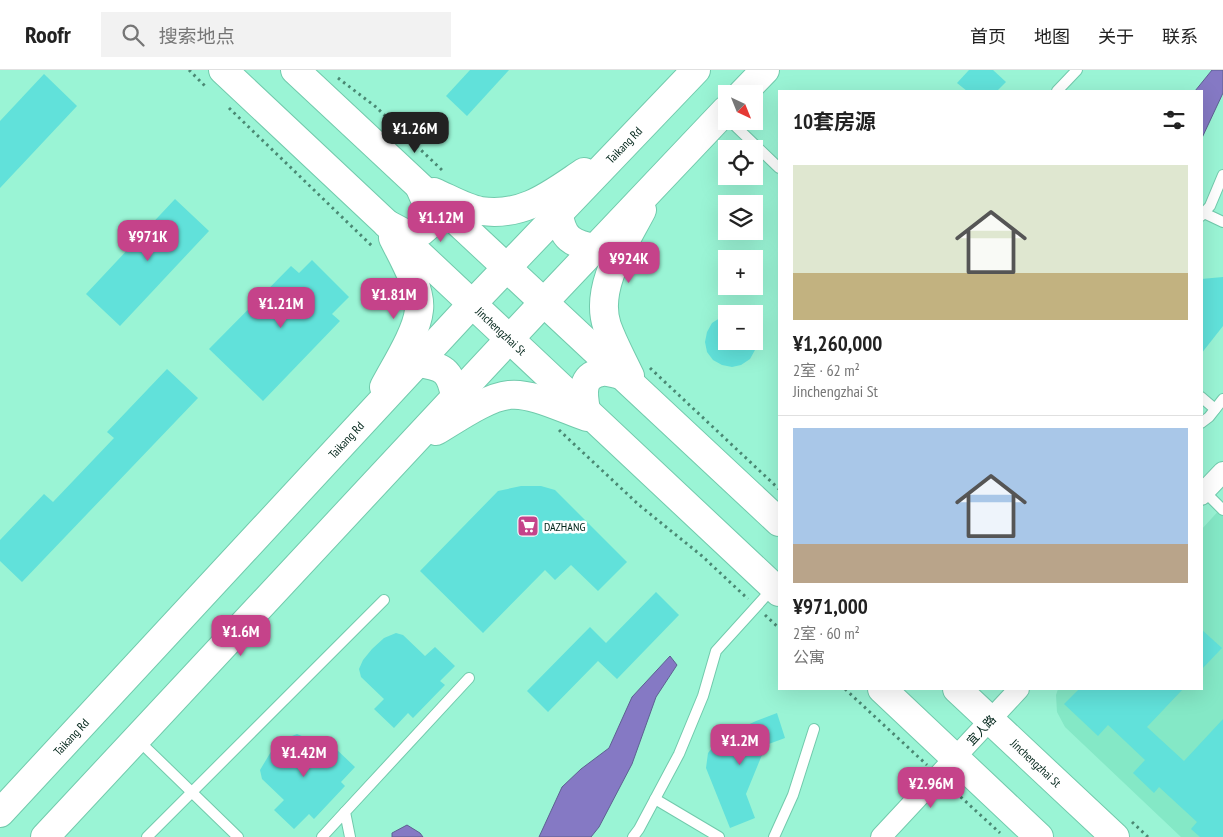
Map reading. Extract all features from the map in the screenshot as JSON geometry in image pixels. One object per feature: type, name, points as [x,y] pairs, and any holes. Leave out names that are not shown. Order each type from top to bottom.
[{"type":"main road","points":[[295,70],[544,302],[634,375],[778,521]]},
{"type":"main road","name":"Taikang Rd","points":[[0,814],[472,304],[696,70]]},
{"type":"main road","points":[[751,85],[765,70]]},
{"type":"main road","name":"Jinchengzhai St","points":[[215,78],[386,223],[510,338],[592,416],[770,595]]},
{"type":"main road","points":[[44,837],[455,396],[656,184],[718,124]]},
{"type":"main road","points":[[419,186],[480,211],[508,212],[538,202],[623,146]]},
{"type":"main road","points":[[634,375],[607,324],[604,299],[610,274],[656,184]]},
{"type":"main road","points":[[386,223],[406,234],[421,232],[429,225],[431,213],[419,186]]},
{"type":"main road","points":[[559,214],[561,228],[576,244],[595,248]]},
{"type":"main road","points":[[370,415],[412,332],[420,309],[415,283],[386,223]]},
{"type":"main road","points":[[418,363],[438,366],[452,380],[455,396]]},
{"type":"main road","points":[[592,416],[583,393],[583,386],[592,377],[602,372],[634,375]]},
{"type":"main road","points":[[407,449],[481,404],[509,394],[534,398],[592,416]]},
{"type":"main road","points":[[883,690],[1039,837]]},
{"type":"main road","name":"Jinchengzhai St","points":[[958,690],[1115,837]]},
{"type":"street","points":[[1203,487],[1223,456]]},
{"type":"street","points":[[1203,488],[1223,472]]},
{"type":"street","name":"宜人路","points":[[986,716],[1003,690]]},
{"type":"street","name":"宜人路","points":[[881,837],[951,754],[986,716],[1018,690]]},
{"type":"street","name":"宜人路","points":[[867,837],[951,754]]},
{"type":"lane","points":[[1058,90],[1077,70]]},
{"type":"lane","points":[[740,130],[778,167]]},
{"type":"lane","points":[[1223,175],[1210,206],[1203,215],[1223,222]]},
{"type":"lane","points":[[1203,398],[1215,409]]},
{"type":"lane","points":[[1203,421],[1223,399]]},
{"type":"lane","points":[[1203,490],[1223,510]]},
{"type":"lane","points":[[634,837],[679,754],[703,696],[716,650],[770,595]]},
{"type":"lane","points":[[147,837],[384,600]]},
{"type":"lane","points":[[322,837],[469,678]]},
{"type":"lane","points":[[774,837],[793,795],[814,729]]},
{"type":"lane","points":[[136,738],[238,837]]},
{"type":"lane","points":[[655,799],[719,837]]},
{"type":"lane","points":[[345,812],[350,837]]},
{"type":"path","points":[[189,70],[215,78]]},
{"type":"path","points":[[335,75],[376,107],[445,172]]},
{"type":"path","points":[[228,107],[377,250]]},
{"type":"path","points":[[634,375],[778,488]]},
{"type":"path","points":[[554,426],[639,505],[702,556],[770,595],[778,624]]},
{"type":"shaded area","points":[[1212,70],[1223,70],[1223,93],[1203,136],[1203,90],[1196,90]]},
{"type":"shaded area","points":[[1223,506],[1223,837],[1181,837],[1065,727],[1057,712],[1056,695],[1058,690],[1203,690],[1203,528]]},
{"type":"shaded area","points":[[670,656],[677,665],[656,697],[632,764],[599,827],[591,837],[539,837],[562,787],[581,769],[609,748],[632,697]]},
{"type":"shaded area","points":[[407,825],[423,837],[392,837],[392,833]]},
{"type":"building","points":[[470,70],[509,70],[467,116],[446,96]]},
{"type":"building","points":[[969,70],[993,70],[1006,82],[998,90],[966,90],[957,83]]},
{"type":"building","points":[[44,74],[77,106],[0,188],[0,121]]},
{"type":"building","points":[[175,199],[209,231],[120,326],[86,294]]},
{"type":"building","points":[[312,260],[349,297],[332,314],[340,321],[263,401],[209,349],[291,266],[299,273]]},
{"type":"building","points":[[1223,277],[1223,326],[1203,351],[1203,279]]},
{"type":"building","points":[[718,319],[718,350],[755,350],[750,359],[741,365],[732,367],[722,365],[713,360],[707,352],[705,342],[707,332],[712,323]]},
{"type":"building","points":[[167,369],[198,398],[22,582],[0,561],[0,540],[44,494],[53,502],[114,438],[107,432]]},
{"type":"building","name":"DAZHANG","points":[[521,486],[541,486],[555,490],[627,562],[598,591],[571,565],[555,580],[545,570],[483,633],[420,571],[498,491]]},
{"type":"building","points":[[656,592],[679,615],[617,679],[598,661],[548,712],[527,691],[590,627],[606,643]]},
{"type":"building","points":[[1203,631],[1222,648],[1203,668]]},
{"type":"building","points":[[396,633],[403,635],[425,656],[435,647],[455,666],[440,681],[445,685],[413,718],[408,713],[394,728],[374,709],[384,699],[361,677],[359,669],[363,660],[372,649],[384,638]]},
{"type":"building","points":[[1078,690],[1182,690],[1147,727],[1184,761],[1223,719],[1223,837],[1200,837],[1191,829],[1197,822],[1159,787],[1154,793],[1133,773],[1145,760],[1108,725],[1098,736],[1064,704]]},
{"type":"building","points":[[777,713],[785,738],[766,745],[746,794],[755,818],[730,828],[706,768],[708,753],[720,738]]},
{"type":"building","points":[[297,734],[304,737],[326,758],[335,748],[355,767],[341,782],[345,786],[314,819],[309,814],[294,829],[274,810],[284,800],[262,779],[260,770],[272,750],[284,739]]},
{"type":"place","name":"DAZHANG","points":[[528,526]]}]
